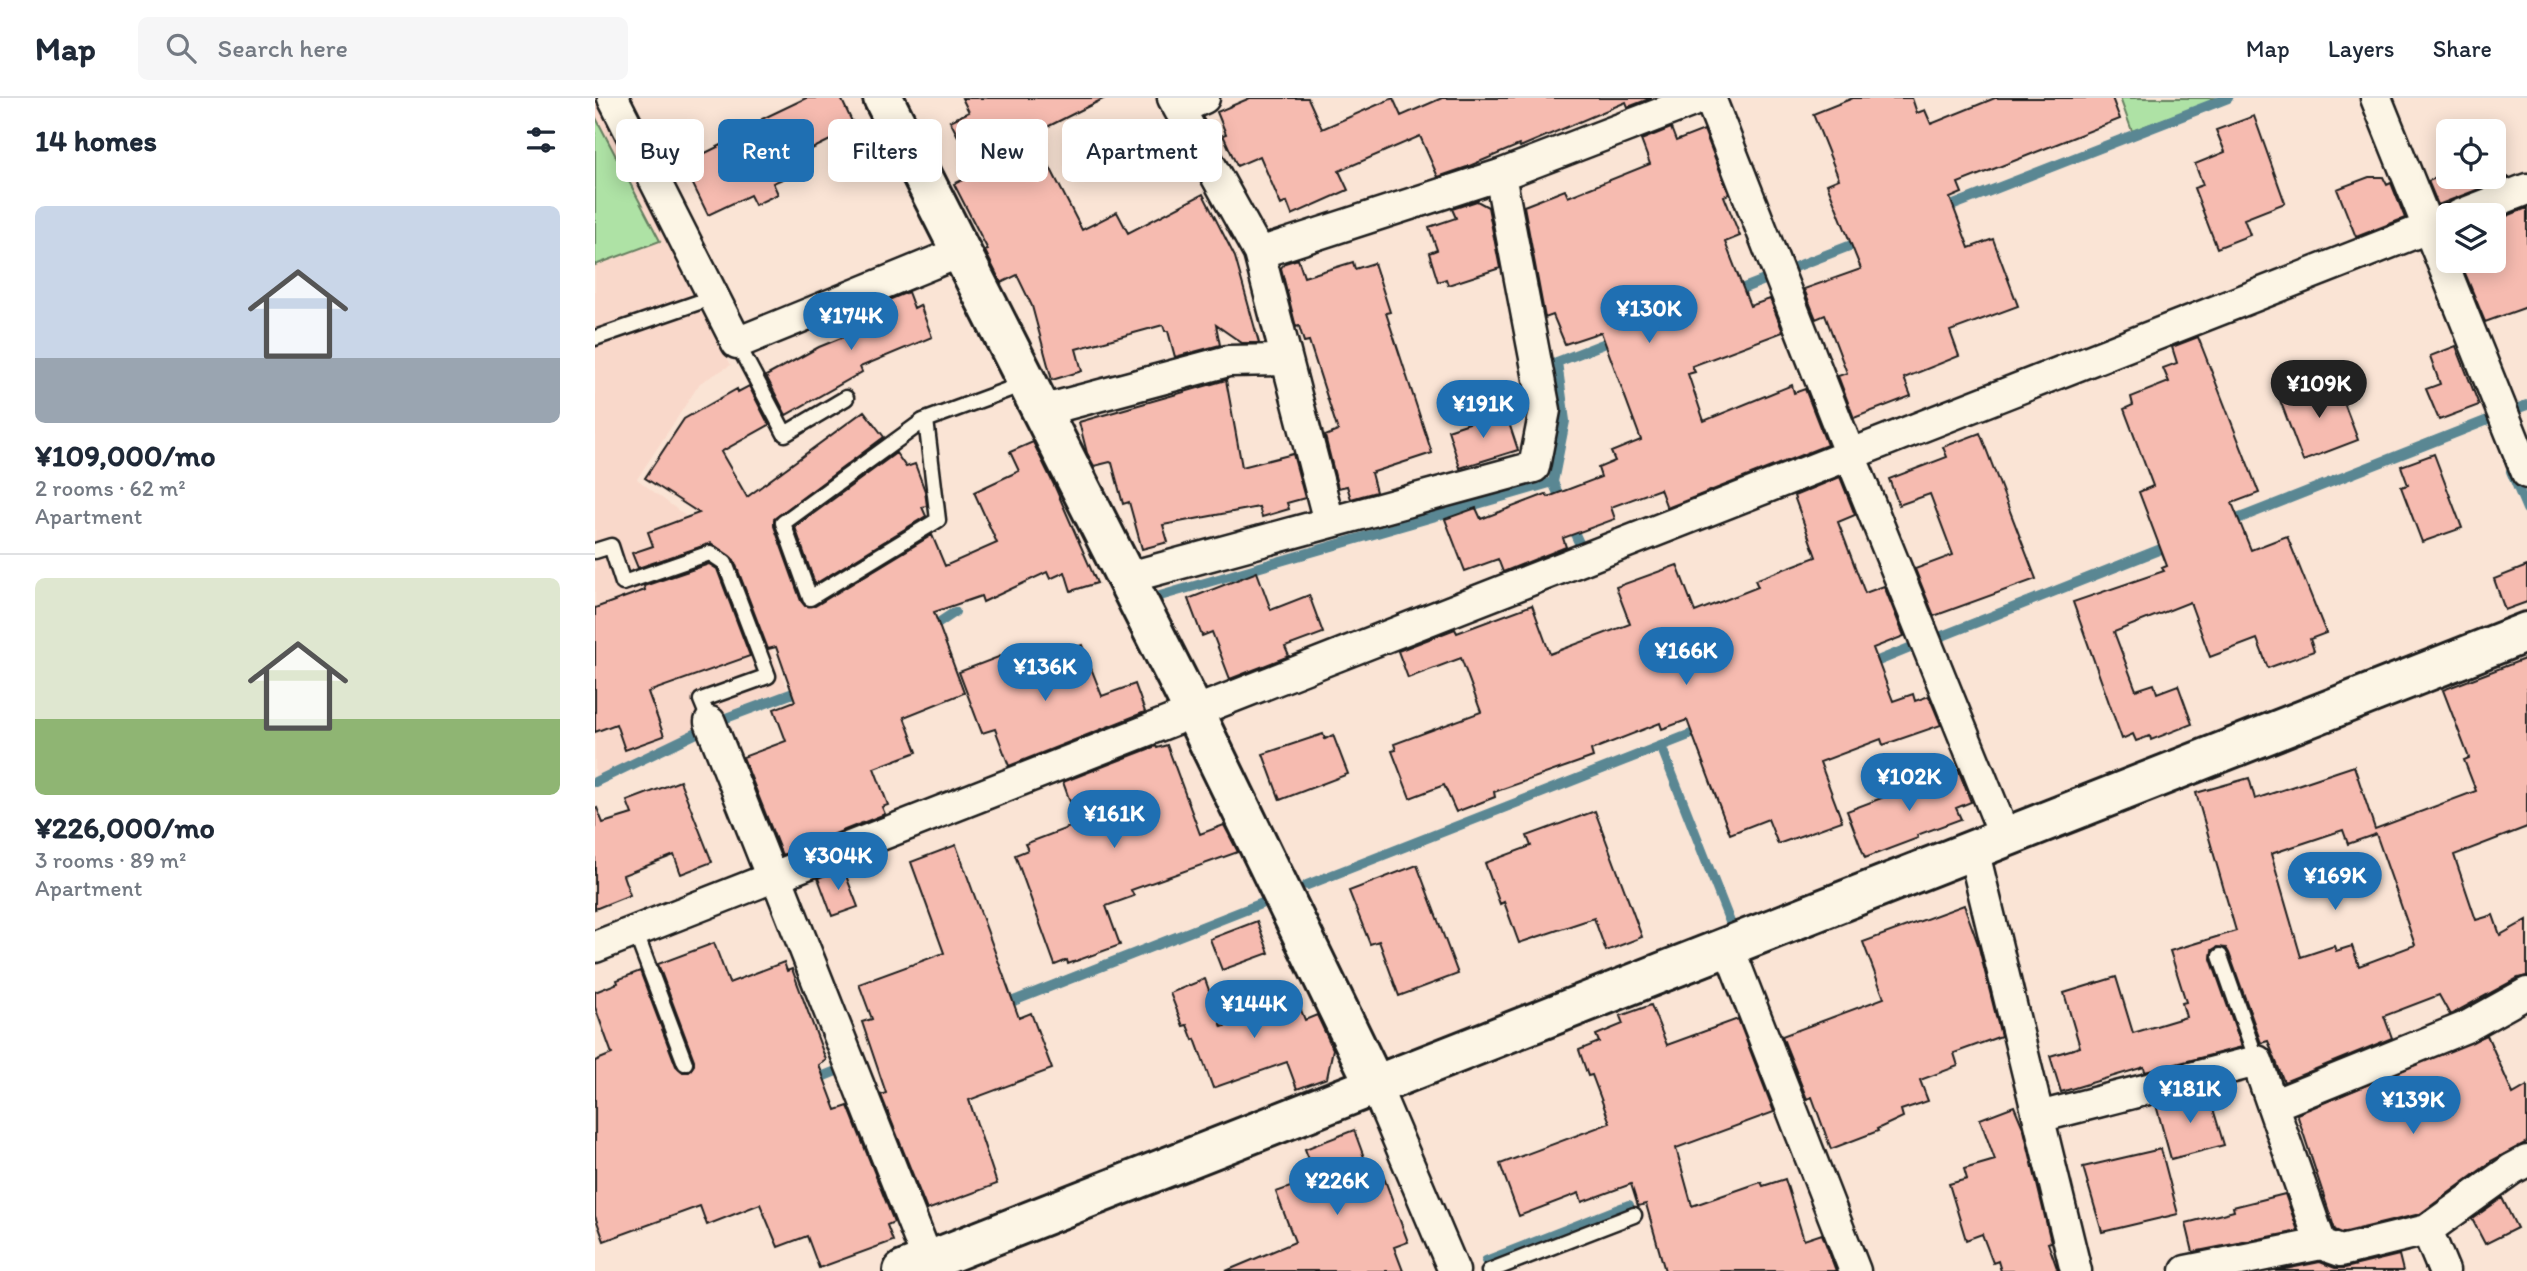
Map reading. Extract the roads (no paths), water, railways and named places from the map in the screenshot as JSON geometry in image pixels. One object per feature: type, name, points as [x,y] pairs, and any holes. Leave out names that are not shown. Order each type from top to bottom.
[{"type":"street","points":[[613,98],[737,342],[960,252]]},
{"type":"street","points":[[883,98],[1194,712],[1375,1085],[1454,1271]]},
{"type":"street","points":[[1259,253],[1500,175],[1701,98]]},
{"type":"street","points":[[1710,98],[1850,455],[1989,843],[2039,1116],[2076,1271]]},
{"type":"street","points":[[2376,98],[2436,220]]},
{"type":"street","points":[[1185,102],[1259,253],[1329,522]]},
{"type":"street","points":[[1126,578],[1534,467],[1545,410],[1500,175]]},
{"type":"street","points":[[2491,203],[2527,189]]},
{"type":"street","points":[[595,947],[2436,225]]},
{"type":"street","points":[[2456,273],[2527,473]]},
{"type":"street","points":[[1034,397],[1228,361],[1286,360]]},
{"type":"street","points":[[710,722],[774,877],[921,1268],[1375,1085],[2527,632]]},
{"type":"street","points":[[1728,946],[1855,1271]]},
{"type":"street","points":[[2273,1105],[2466,1027],[2527,993]]},
{"type":"street","points":[[2039,1116],[2257,1061],[2321,1244]]},
{"type":"street","points":[[2186,1271],[2321,1244],[2341,1251],[2427,1230],[2527,1161]]},
{"type":"street","points":[[2427,1230],[2444,1271]]},
{"type":"lane","points":[[595,338],[714,298]]},
{"type":"lane","points":[[737,342],[785,434],[846,398]]},
{"type":"lane","points":[[926,420],[938,520],[810,598],[783,523],[926,420],[1034,397]]},
{"type":"lane","points":[[595,551],[611,546],[623,583],[710,553],[725,563],[768,676],[701,700],[710,722]]},
{"type":"lane","points":[[635,931],[685,1063]]},
{"type":"lane","points":[[2220,956],[2257,1061]]},
{"type":"lane","points":[[1489,1271],[1634,1215]]},
{"type":"waterway","points":[[1941,210],[2228,98]]},
{"type":"waterway","points":[[1790,269],[1862,241]]},
{"type":"waterway","points":[[1731,293],[1767,279]]},
{"type":"waterway","points":[[1553,482],[1565,421],[1557,362],[1616,339]]},
{"type":"waterway","points":[[2513,410],[2527,405]]},
{"type":"waterway","points":[[2227,523],[2493,418]]},
{"type":"waterway","points":[[2511,471],[2527,509]]},
{"type":"waterway","points":[[1160,596],[1553,482],[1562,503]]},
{"type":"waterway","points":[[1570,523],[1580,545]]},
{"type":"waterway","points":[[1937,638],[2171,545]]},
{"type":"waterway","points":[[928,630],[955,612]]},
{"type":"waterway","points":[[1868,665],[1917,645]]},
{"type":"waterway","points":[[726,718],[804,689]]},
{"type":"waterway","points":[[1307,885],[1704,729]]},
{"type":"waterway","points":[[595,782],[701,731]]},
{"type":"waterway","points":[[1661,746],[1730,922]]},
{"type":"waterway","points":[[1001,1006],[1273,899]]},
{"type":"waterway","points":[[814,1080],[841,1069],[837,1061]]},
{"type":"waterway","points":[[1486,1261],[1629,1205]]}]
